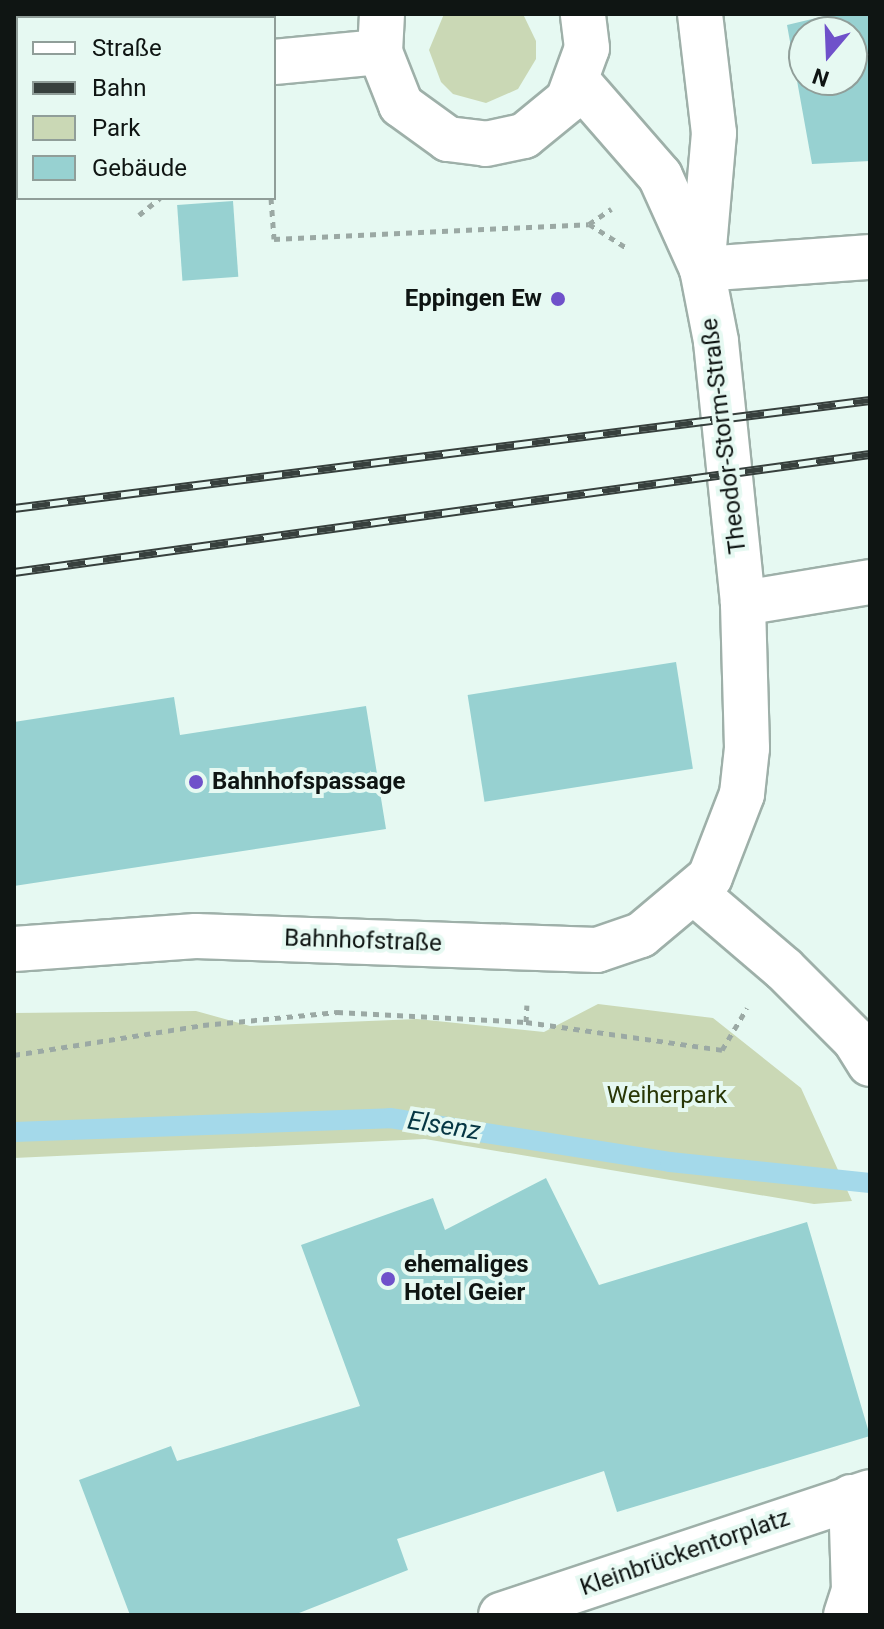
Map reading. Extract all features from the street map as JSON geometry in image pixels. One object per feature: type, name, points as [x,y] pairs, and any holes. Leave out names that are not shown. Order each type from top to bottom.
[{"type":"street","points":[[276,61],[381,33],[401,105],[430,130],[467,143],[524,136],[556,114],[578,82],[587,48],[583,14]]},
{"type":"street","name":"Theodor-Storm-Straße","points":[[700,14],[714,133],[702,269],[726,418],[743,603]]},
{"type":"street","name":"Theodor-Storm-Straße","points":[[578,82],[660,176],[702,269]]},
{"type":"street","points":[[702,269],[870,257]]},
{"type":"street","points":[[743,603],[870,582]]},
{"type":"street","name":"Bahnhofstraße","points":[[14,949],[196,936],[597,950],[641,935],[695,893],[710,877],[742,794],[743,603]]},
{"type":"street","points":[[695,893],[784,969],[855,1040],[870,1064]]},
{"type":"street","points":[[846,1615],[854,1590],[861,1494]]},
{"type":"street","name":"Kleinbrückentorplatz","points":[[501,1615],[861,1494]]},
{"type":"path","points":[[139,215],[158,200]]},
{"type":"path","points":[[271,200],[274,239],[589,224],[622,241],[647,270],[702,269]]},
{"type":"path","points":[[526,1022],[530,948]]},
{"type":"path","points":[[14,1055],[203,1025],[337,1012],[526,1022],[722,1050],[737,1018],[784,969]]},
{"type":"green space","points":[[444,14],[523,14],[536,41],[536,59],[518,89],[486,103],[453,94],[441,82],[429,50]]},
{"type":"green space","name":"Weiherpark","points":[[598,1004],[713,1018],[801,1088],[852,1201],[814,1204],[425,1139],[14,1158],[14,1013],[196,1011],[250,1026],[417,1019],[544,1032]]},
{"type":"building","points":[[870,14],[870,161],[812,164],[800,96],[868,96],[868,16],[825,16]]},
{"type":"building","points":[[233,201],[238,277],[182,281],[177,205]]},
{"type":"building","points":[[676,662],[693,769],[484,802],[468,695]]},
{"type":"building","name":"Bahnhofspassage","points":[[174,697],[180,735],[366,706],[386,829],[14,886],[14,722]]},
{"type":"building","points":[[546,1178],[599,1285],[807,1222],[870,1436],[617,1512],[604,1471],[397,1539],[408,1570],[294,1615],[130,1615],[79,1480],[171,1446],[177,1461],[360,1406],[301,1245],[433,1198],[445,1230]]},
{"type":"waterway","name":"Elsenz","points":[[14,1132],[390,1118],[670,1162],[870,1183]]},
{"type":"railway","points":[[14,508],[870,400]]},
{"type":"railway","points":[[14,572],[870,454]]},
{"type":"place","name":"Eppingen Ew","points":[[558,299]]},
{"type":"place","name":"Bahnhofspassage","points":[[196,782]]},
{"type":"place","name":"ehemaliges Hotel Geier","points":[[388,1279]]}]
